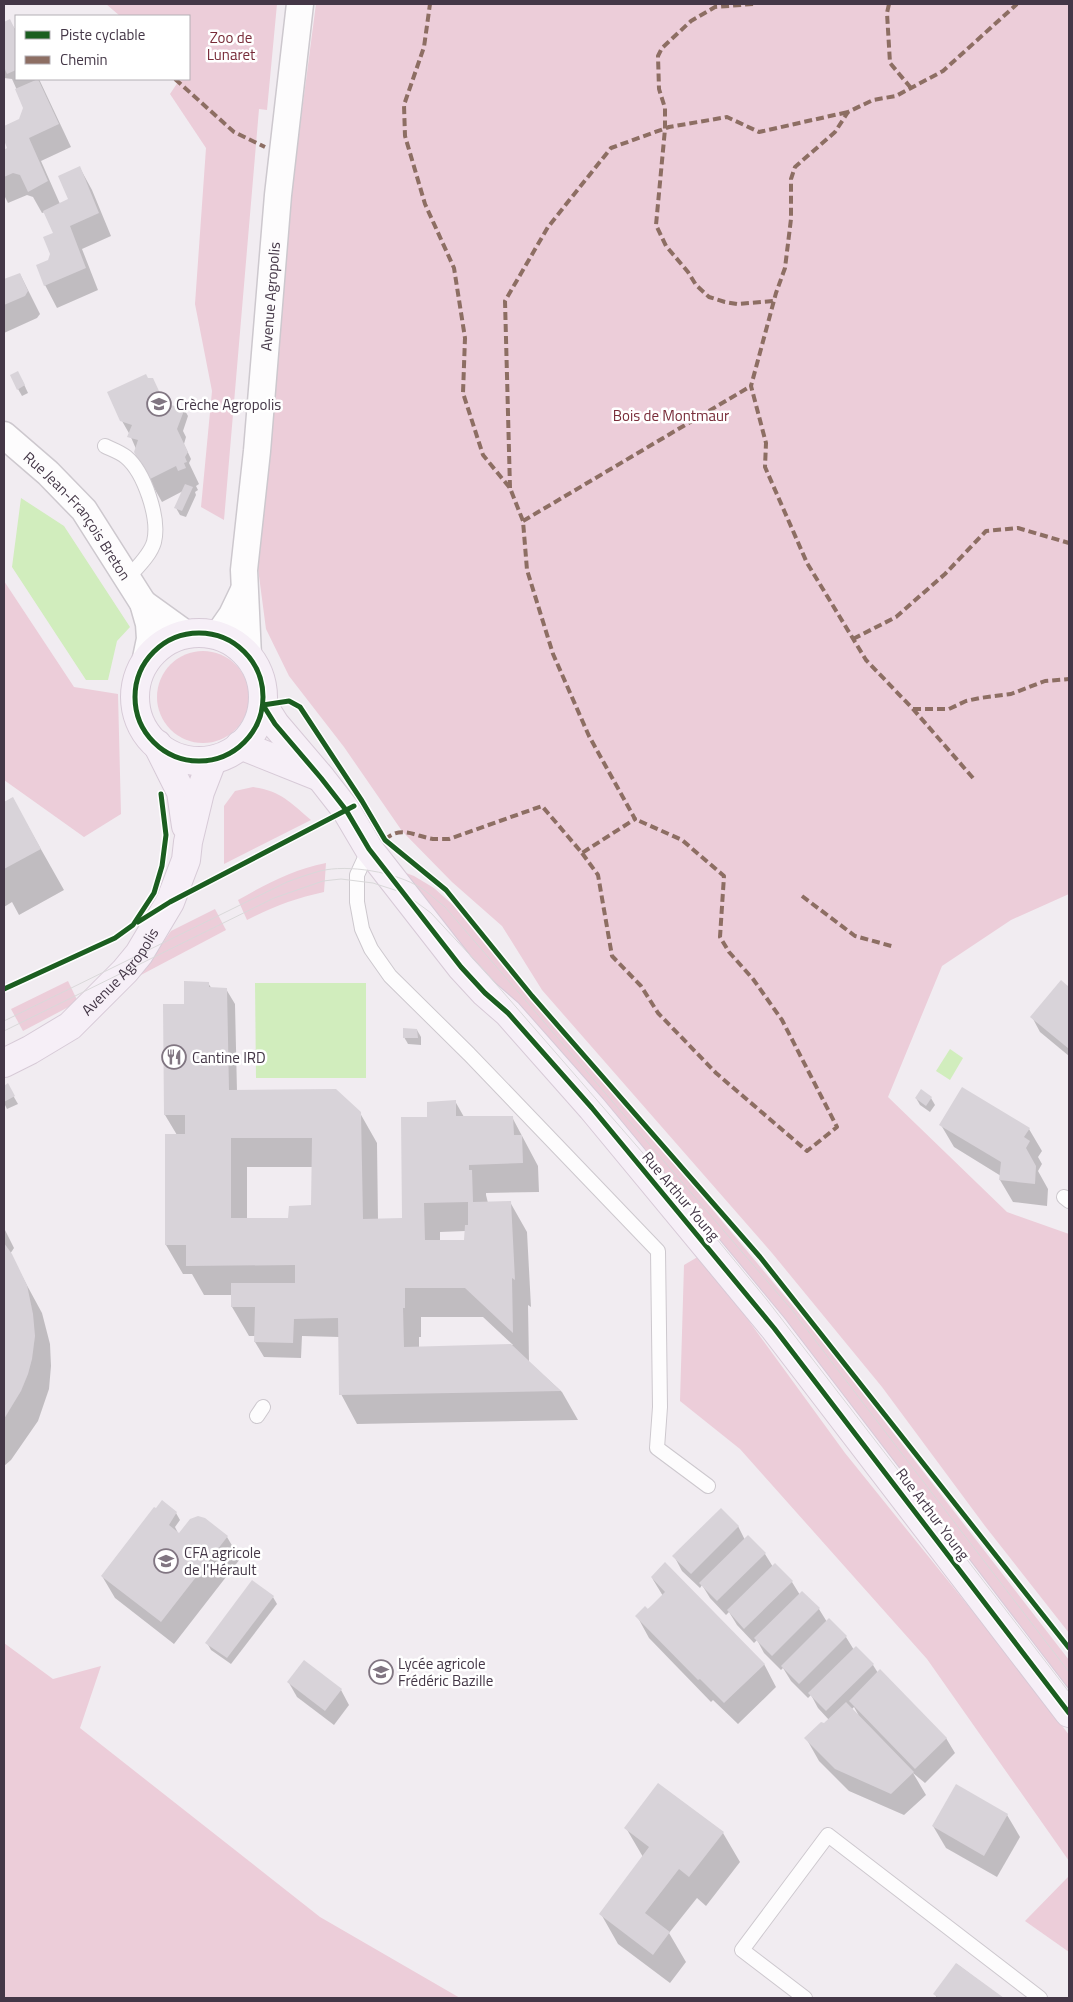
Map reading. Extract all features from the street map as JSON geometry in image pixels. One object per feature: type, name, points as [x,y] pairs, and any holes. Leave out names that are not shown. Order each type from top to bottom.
[{"type":"street","name":"Avenue Agropolis","points":[[248,656],[244,570],[257,450],[278,195],[300,4]]},
{"type":"street","name":"Rue Jean-François Breton","points":[[4,435],[48,473],[84,510],[143,603],[149,624],[150,639],[145,663]]},
{"type":"street","name":"Avenue Agropolis","points":[[218,635],[232,615],[244,589]]},
{"type":"street","name":"Rue Jean-François Breton","points":[[143,603],[186,634]]},
{"type":"street","points":[[196,632],[218,635],[233,643],[248,656],[260,678],[263,705],[258,722],[240,745],[228,755],[212,761],[186,760],[171,754],[157,744],[140,720],[136,691],[139,676],[145,663],[154,651],[166,642],[196,632]]},
{"type":"street","name":"Rue Arthur Young","points":[[263,705],[275,724],[322,778],[346,810],[370,849],[461,967],[508,1014],[592,1108],[774,1328],[1069,1713]]},
{"type":"street","name":"Avenue Agropolis","points":[[157,744],[181,792],[188,842]]},
{"type":"street","points":[[240,745],[322,778]]},
{"type":"street","name":"Avenue Agropolis","points":[[4,1063],[70,1026],[125,971],[139,954],[170,902],[186,860],[188,842],[200,792],[212,761]]},
{"type":"lane","points":[[105,446],[126,457],[144,484],[154,510],[156,528],[154,544],[143,561],[127,579]]},
{"type":"lane","points":[[370,849],[357,875],[357,902],[362,929],[371,949],[390,976],[470,1054],[658,1251],[660,1407],[657,1448],[708,1486]]},
{"type":"lane","points":[[805,1998],[742,1950],[828,1835],[1040,1998]]},
{"type":"green space","name":"Zoo de Lunaret","points":[[106,4],[277,4],[267,110],[259,109],[224,520],[201,507],[212,391],[195,304],[206,148],[170,94],[179,80],[190,80],[190,15],[119,15]]},
{"type":"green space","name":"Bois de Montmaur","points":[[316,4],[1069,4],[1069,894],[1011,920],[942,966],[888,1097],[1007,1212],[1069,1234],[1069,1633],[985,1526],[882,1387],[772,1253],[542,990],[502,926],[452,882],[402,831],[344,747],[289,676],[266,629],[257,561],[291,195]]},
{"type":"green space","points":[[4,581],[74,687],[118,694],[121,814],[84,837],[4,780]]},
{"type":"green space","points":[[203,651],[220,655],[235,665],[245,680],[249,697],[245,714],[235,729],[220,739],[203,743],[186,739],[171,729],[161,714],[157,697],[161,680],[171,665],[186,655]]},
{"type":"green space","points":[[253,787],[278,794],[311,820],[224,864],[224,806],[235,791]]},
{"type":"green space","points":[[326,863],[324,892],[284,903],[247,920],[238,900],[280,878],[302,869]]},
{"type":"green space","points":[[393,868],[414,876],[434,888],[453,905],[541,1011],[687,1179],[823,1342],[1069,1660],[1069,1702]]},
{"type":"green space","points":[[215,909],[226,930],[139,976],[171,931]]},
{"type":"green space","points":[[68,981],[78,1002],[23,1031],[11,1009]]},
{"type":"green space","points":[[701,1255],[845,1453],[1028,1680],[1069,1735],[1069,1861],[927,1659],[740,1449],[680,1401],[684,1265]]},
{"type":"green space","points":[[4,1643],[53,1679],[101,1666],[80,1728],[320,1917],[460,1998],[4,1998]]},
{"type":"green space","points":[[1069,1876],[1069,1952],[1025,1921]]},
{"type":"shaded area","points":[[21,498],[64,526],[130,627],[117,641],[108,680],[86,680],[12,567]]},
{"type":"shaded area","points":[[255,983],[366,983],[366,1078],[256,1078]]},
{"type":"shaded area","points":[[950,1049],[963,1058],[950,1080],[936,1071]]},
{"type":"building","points":[[10,19],[15,30],[15,70],[7,74],[4,67],[4,22]]},
{"type":"building","points":[[38,80],[59,124],[29,138],[48,181],[28,192],[20,175],[13,173],[4,177],[4,150],[7,148],[4,140],[4,126],[19,119],[23,108],[15,89]]},
{"type":"building","points":[[80,166],[99,213],[70,226],[86,268],[44,286],[36,265],[48,260],[50,254],[43,237],[53,233],[43,211],[68,199],[58,176]]},
{"type":"building","points":[[20,273],[28,291],[25,296],[4,305],[4,279]]},
{"type":"building","points":[[18,371],[25,385],[17,390],[10,375]]},
{"type":"building","points":[[146,374],[148,378],[153,378],[165,404],[185,408],[177,429],[188,452],[185,457],[187,462],[184,463],[186,468],[178,471],[176,466],[148,480],[134,452],[138,440],[127,437],[132,425],[120,421],[107,392]]},
{"type":"building","points":[[185,484],[193,487],[182,511],[174,508]]},
{"type":"building","points":[[13,797],[41,849],[4,869],[4,802]]},
{"type":"building","points":[[1061,980],[1069,987],[1069,1049],[1030,1017]]},
{"type":"building","points":[[184,981],[209,982],[209,987],[227,988],[229,1090],[336,1089],[361,1112],[363,1219],[402,1218],[401,1117],[427,1117],[427,1102],[456,1100],[456,1116],[513,1116],[514,1135],[522,1135],[523,1163],[469,1165],[469,1170],[472,1170],[473,1202],[511,1201],[515,1280],[512,1278],[513,1333],[465,1288],[405,1288],[405,1308],[403,1308],[404,1347],[511,1344],[561,1391],[339,1395],[338,1318],[294,1319],[293,1343],[254,1342],[255,1307],[231,1307],[231,1283],[295,1283],[295,1265],[186,1266],[186,1245],[165,1245],[165,1134],[185,1134],[185,1115],[164,1115],[163,1004],[184,1004]],"holes":[[[231,1138],[312,1138],[311,1205],[289,1206],[288,1218],[231,1218]],[[468,1202],[468,1225],[465,1225],[464,1240],[425,1240],[424,1203]]]},
{"type":"building","points":[[403,1028],[417,1029],[418,1038],[403,1038]]},
{"type":"building","points":[[8,1083],[15,1096],[4,1102],[4,1086]]},
{"type":"building","points":[[962,1087],[1030,1128],[1024,1137],[1030,1141],[1026,1148],[1036,1166],[1035,1184],[999,1180],[1001,1162],[939,1125]]},
{"type":"building","points":[[921,1089],[932,1097],[926,1106],[915,1098]]},
{"type":"building","points":[[4,1243],[12,1254],[27,1285],[35,1336],[28,1374],[21,1391],[4,1419]]},
{"type":"building","points":[[162,1500],[177,1512],[169,1525],[179,1533],[190,1519],[198,1516],[205,1518],[228,1536],[161,1622],[101,1576],[154,1507],[156,1508]]},
{"type":"building","points":[[721,1508],[739,1526],[691,1574],[672,1556]]},
{"type":"building","points":[[748,1535],[766,1553],[717,1601],[699,1583]]},
{"type":"building","points":[[665,1562],[765,1664],[724,1703],[700,1679],[698,1680],[635,1616],[645,1606],[648,1609],[665,1592],[651,1577]]},
{"type":"building","points":[[775,1563],[793,1581],[744,1629],[727,1610]]},
{"type":"building","points":[[252,1580],[274,1596],[227,1658],[205,1643]]},
{"type":"building","points":[[802,1591],[820,1608],[772,1656],[754,1638]]},
{"type":"building","points":[[829,1618],[847,1636],[799,1684],[781,1666]]},
{"type":"building","points":[[856,1646],[874,1664],[826,1711],[808,1693]]},
{"type":"building","points":[[304,1660],[342,1689],[325,1711],[287,1682]]},
{"type":"building","points":[[880,1669],[947,1738],[915,1769],[849,1701]]},
{"type":"building","points":[[846,1702],[914,1772],[891,1794],[835,1769],[804,1738],[821,1722],[824,1723]]},
{"type":"building","points":[[658,1783],[724,1832],[689,1877],[679,1869],[645,1913],[670,1932],[653,1955],[599,1914],[649,1847],[624,1828]]},
{"type":"building","points":[[956,1784],[1008,1814],[984,1856],[932,1826]]},
{"type":"building","points":[[956,1963],[1004,1998],[939,1998],[933,1994]]},
{"type":"tram line","points":[[4,1021],[287,882],[312,873],[331,869],[358,869],[399,878],[421,888],[445,907],[792,1310],[1069,1672]]},
{"type":"tram line","points":[[4,1031],[274,898],[323,881],[341,879],[373,883],[404,893],[431,913],[483,969],[702,1221],[767,1300],[1069,1692]]},
{"type":"marked path","points":[[385,840],[396,833],[402,832],[433,839],[449,839],[542,806],[582,853],[635,819],[589,736],[553,654],[527,570],[523,521],[510,488],[483,455],[463,393],[465,338],[454,268],[425,204],[405,136],[404,105],[424,47],[430,4]]},
{"type":"marked path","points":[[753,4],[715,7],[691,21],[662,48],[658,56],[659,89],[665,108],[665,129],[656,225],[666,246],[688,272],[696,285],[709,297],[737,304],[774,301]]},
{"type":"marked path","points":[[889,4],[887,13],[890,63],[911,88]]},
{"type":"marked path","points":[[973,778],[913,709],[866,660],[807,563],[765,467],[766,443],[751,386],[776,293],[785,268],[791,219],[791,179],[795,167],[835,132],[848,112],[873,100],[896,96],[943,71],[1017,4]]},
{"type":"marked path","points":[[176,80],[234,132],[265,147]]},
{"type":"marked path","points":[[510,488],[505,301],[548,227],[611,148],[669,127],[727,117],[759,132],[848,112]]},
{"type":"marked path","points":[[523,521],[751,386]]},
{"type":"marked path","points":[[853,639],[896,617],[945,574],[986,531],[1018,528],[1069,543]]},
{"type":"marked path","points":[[913,709],[949,709],[966,701],[1011,694],[1045,681],[1069,679]]},
{"type":"marked path","points":[[582,853],[598,875],[612,956],[641,986],[658,1013],[716,1073],[807,1151],[837,1127],[782,1020],[753,979],[729,952],[720,937],[724,876],[682,840],[635,819]]},
{"type":"marked path","points":[[802,896],[855,936],[895,947]]},
{"type":"cycle path","points":[[199,633],[223,638],[244,652],[258,673],[263,697],[258,721],[244,742],[223,756],[199,761],[175,756],[154,742],[140,721],[135,697],[140,673],[154,652],[175,638],[199,633]]},
{"type":"cycle path","points":[[263,705],[289,701],[300,707],[362,801],[385,840],[446,890],[532,996],[760,1257],[1069,1648]]},
{"type":"cycle path","points":[[263,705],[275,724],[346,810],[369,849],[461,967],[485,993],[508,1013],[592,1108],[774,1328],[1069,1713]]},
{"type":"cycle path","points":[[4,989],[115,938],[133,925],[154,893],[162,866],[166,835],[161,794]]},
{"type":"cycle path","points":[[138,922],[170,902],[354,806]]},
{"type":"place","name":"Crèche Agropolis","points":[[159,404]]},
{"type":"place","name":"Cantine IRD","points":[[174,1057]]},
{"type":"place","name":"CFA agricole de l'Hérault","points":[[166,1561]]},
{"type":"place","name":"Lycée agricole Frédéric Bazille","points":[[381,1672]]}]
